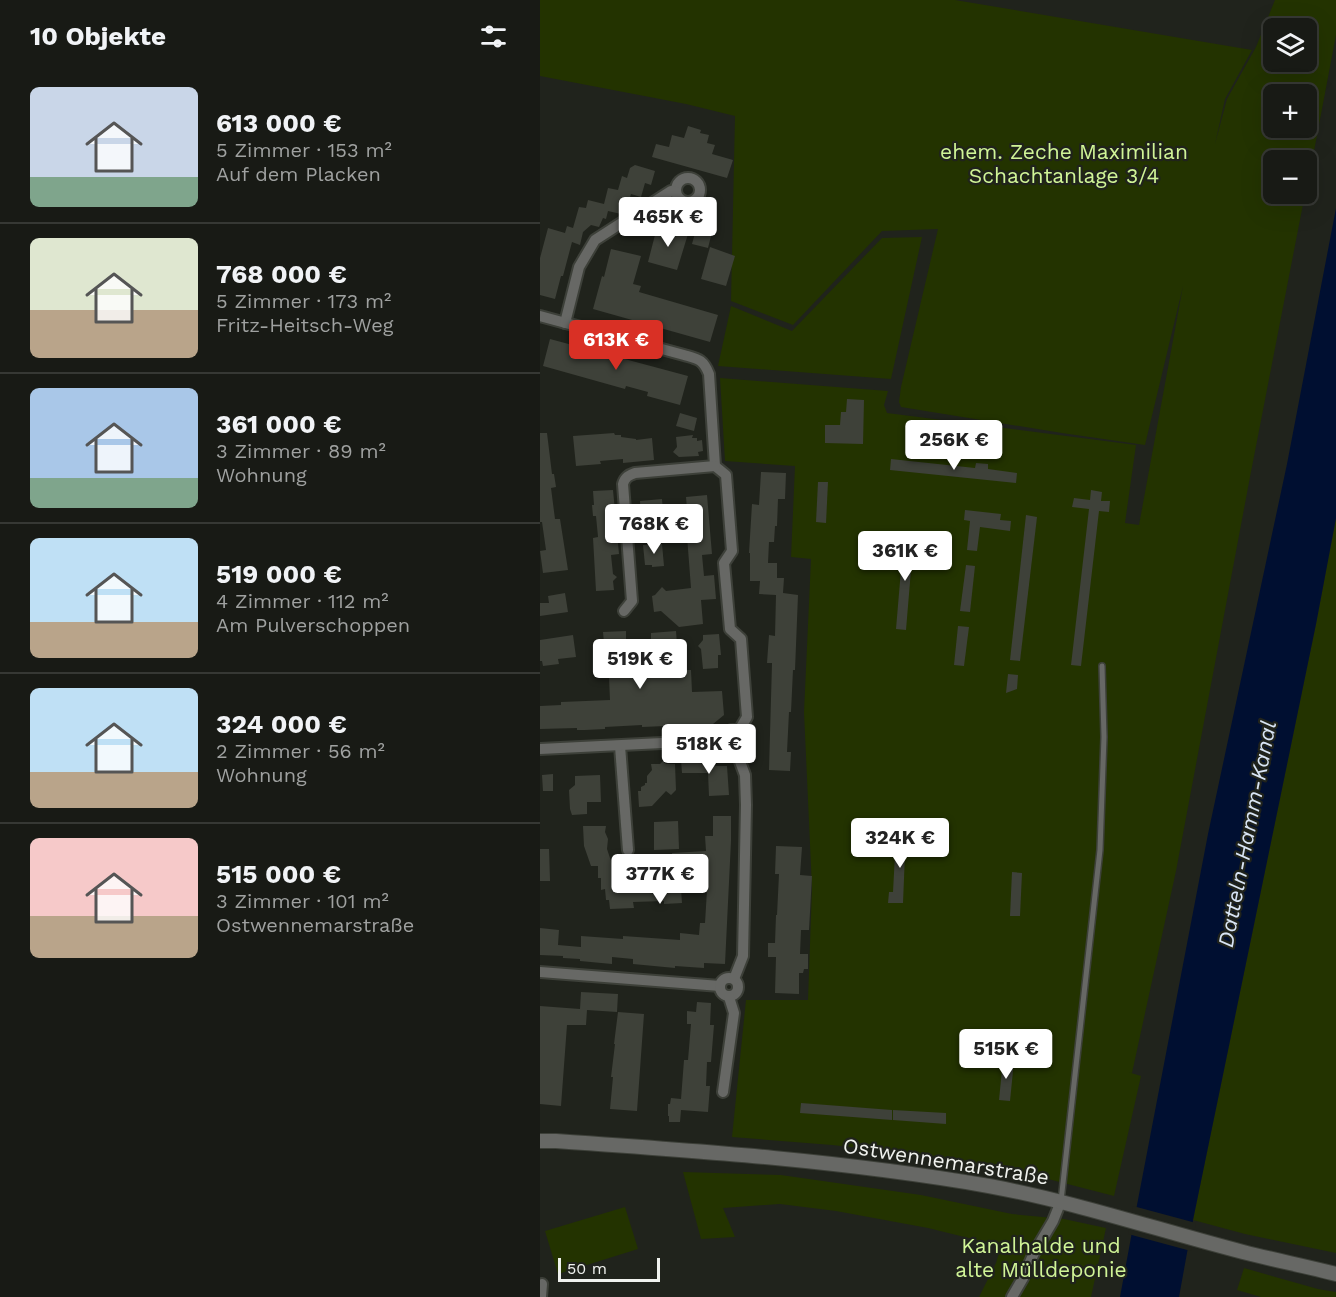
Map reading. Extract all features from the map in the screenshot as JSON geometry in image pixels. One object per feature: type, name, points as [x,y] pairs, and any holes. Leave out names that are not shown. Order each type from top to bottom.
[{"type":"street","points":[[565,323],[579,267],[595,240],[671,191],[676,192]]},
{"type":"street","points":[[540,316],[684,355],[697,359],[705,365],[709,374],[715,466]]},
{"type":"street","points":[[624,611],[632,601],[623,484],[625,479],[635,473],[715,466],[726,475],[732,551],[724,563],[730,629],[741,639],[747,717],[738,732]]},
{"type":"street","points":[[734,730],[741,737],[739,746],[735,748],[728,747],[723,740],[725,734],[734,730]]},
{"type":"street","points":[[540,749],[723,740]]},
{"type":"street","points":[[620,746],[628,850]]},
{"type":"street","points":[[734,979],[743,956],[746,805],[745,775],[735,748]]},
{"type":"street","points":[[540,972],[720,986]]},
{"type":"street","points":[[727,978],[734,979],[738,988],[736,994],[729,997],[722,994],[720,983],[727,978]]},
{"type":"street","points":[[723,1092],[734,1013],[729,997]]},
{"type":"street","name":"Ostwennemarstraße","points":[[540,1141],[678,1150],[864,1167],[990,1187],[1061,1201],[1228,1248],[1336,1274]]},
{"type":"street","points":[[1012,1297],[1034,1252],[1053,1221],[1061,1201]]},
{"type":"street","points":[[541,1297],[542,1284]]},
{"type":"lane","points":[[1061,1201],[1100,850],[1104,737],[1102,666]]},
{"type":"green space","name":"ehem. Zeche Maximilian Schachtanlage 3/4","points":[[540,0],[955,0],[1252,50],[1225,99],[1215,144],[1227,99],[1263,30],[1263,72],[1317,72],[1317,18],[1268,18],[1275,0],[1336,0],[1336,35],[1317,135],[1317,84],[1263,84],[1263,138],[1316,138],[1314,150],[1263,150],[1263,204],[1303,204],[1176,871],[1132,1073],[1128,1072],[1141,1076],[1114,1196],[1017,1171],[953,1158],[732,1137],[746,1000],[808,1000],[812,888],[804,712],[811,559],[791,557],[795,466],[725,461],[720,378],[888,391],[884,405],[887,413],[1136,445],[1125,523],[1139,525],[1183,286],[1145,445],[901,407],[899,402],[901,387],[938,229],[882,231],[793,325],[731,301],[735,116],[686,104],[540,76]]},
{"type":"green space","points":[[922,237],[891,379],[718,366],[731,306],[792,331],[882,238]]},
{"type":"green space","points":[[1336,518],[1336,1253],[1245,1234],[1193,1220]]},
{"type":"green space","name":"Kanalhalde und alte Mülldeponie","points":[[683,1172],[781,1175],[921,1195],[1012,1214],[1064,1219],[1106,1228],[1091,1297],[979,1297],[996,1263],[1001,1246],[928,1228],[836,1211],[780,1204],[723,1208],[735,1237],[701,1239]]},
{"type":"green space","points":[[625,1207],[638,1249],[558,1274],[545,1231]]},
{"type":"green space","points":[[1244,1268],[1336,1292],[1336,1297],[1261,1297],[1237,1290]]},
{"type":"water","name":"Datteln-Hamm-Kanal","points":[[1336,208],[1336,518],[1316,624],[1179,1297],[1120,1297],[1208,834],[1287,464]]},
{"type":"pier","points":[[1133,1206],[1196,1223],[1191,1251],[1128,1234]]},
{"type":"building","points":[[688,126],[709,135],[707,143],[715,145],[712,154],[733,160],[727,178],[652,157],[656,144],[669,147],[672,135],[684,138]]},
{"type":"building","points":[[635,165],[655,171],[651,185],[645,183],[641,197],[631,194],[626,211],[621,214],[608,211],[606,219],[603,218],[599,227],[591,225],[583,232],[580,245],[572,242],[555,299],[540,295],[540,258],[548,228],[565,233],[567,226],[573,228],[579,207],[586,208],[588,200],[604,204],[608,188],[618,190],[622,176],[627,178],[630,168]]},
{"type":"building","points":[[699,219],[714,224],[708,248],[692,244]]},
{"type":"building","points":[[660,226],[688,234],[677,270],[648,262],[655,235],[657,236]]},
{"type":"building","points":[[710,247],[735,256],[726,286],[701,279]]},
{"type":"building","points":[[611,249],[641,256],[633,284],[641,286],[639,292],[718,315],[710,342],[593,309]]},
{"type":"building","points":[[550,339],[688,376],[680,405],[647,396],[648,392],[626,386],[625,389],[543,366]]},
{"type":"building","points":[[847,399],[864,400],[863,444],[825,443],[825,425],[840,425],[841,412],[846,412]]},
{"type":"building","points":[[680,413],[697,418],[694,431],[676,426]]},
{"type":"building","points":[[540,433],[547,433],[552,474],[554,474],[556,487],[551,488],[555,519],[560,519],[568,570],[543,573],[540,551],[546,550],[542,522],[540,522]]},
{"type":"building","points":[[614,433],[636,440],[652,438],[654,460],[623,463],[623,459],[576,466],[573,436]]},
{"type":"building","points":[[693,435],[692,438],[697,438],[697,441],[702,440],[703,451],[698,452],[699,456],[679,457],[673,452],[677,447],[676,437]]},
{"type":"building","points":[[891,459],[975,468],[976,463],[988,464],[988,469],[1017,473],[1016,483],[890,470]]},
{"type":"building","points":[[761,472],[786,473],[785,499],[778,499],[777,526],[775,526],[774,542],[769,542],[768,563],[777,563],[777,578],[784,578],[783,593],[798,595],[795,670],[793,670],[787,752],[791,752],[790,771],[769,770],[772,663],[767,663],[769,635],[775,636],[776,595],[759,594],[760,581],[750,581],[752,504],[759,505]]},
{"type":"building","points":[[818,482],[828,482],[826,523],[816,522]]},
{"type":"building","points":[[613,490],[619,554],[611,555],[613,574],[617,577],[613,581],[614,590],[596,591],[593,538],[598,537],[596,516],[593,516],[593,491]]},
{"type":"building","points":[[1091,490],[1102,492],[1101,501],[1110,501],[1109,512],[1099,511],[1081,666],[1071,665],[1089,509],[1072,507],[1074,498],[1090,500]]},
{"type":"building","points":[[707,495],[712,554],[702,555],[704,576],[714,575],[716,599],[701,600],[703,624],[679,627],[661,611],[654,612],[652,596],[662,587],[666,591],[691,588],[686,523],[662,525],[662,518],[641,520],[640,501],[662,499],[663,511],[687,509],[686,497]]},
{"type":"building","points":[[965,510],[1001,514],[1000,520],[1011,521],[1010,531],[980,527],[977,551],[967,550],[970,521],[964,520]]},
{"type":"building","points":[[1026,515],[1037,517],[1020,661],[1010,660]]},
{"type":"building","points":[[904,534],[914,534],[906,630],[896,629]]},
{"type":"building","points":[[662,544],[664,566],[645,565],[643,545]]},
{"type":"building","points":[[966,565],[975,566],[970,612],[960,611]]},
{"type":"building","points":[[565,593],[568,612],[540,616],[540,603],[549,603],[548,596]]},
{"type":"building","points":[[958,626],[969,627],[964,666],[954,665]]},
{"type":"building","points":[[626,631],[626,640],[651,639],[651,633],[676,631],[679,670],[691,670],[692,692],[722,691],[724,715],[713,724],[642,727],[642,725],[585,730],[577,730],[577,728],[540,729],[540,706],[561,705],[561,702],[610,700],[608,655],[605,655],[603,632]]},
{"type":"building","points":[[719,634],[721,655],[718,655],[718,668],[703,669],[701,649],[698,646],[703,640],[703,635]]},
{"type":"building","points":[[573,635],[576,657],[558,659],[559,664],[543,666],[540,661],[540,640]]},
{"type":"building","points":[[1008,674],[1018,675],[1017,689],[1006,693]]},
{"type":"building","points":[[710,759],[711,766],[727,766],[729,795],[709,796],[708,773],[682,773],[681,760]]},
{"type":"building","points":[[663,761],[666,764],[675,764],[676,790],[671,795],[666,791],[652,806],[639,807],[638,791],[641,791],[641,787],[647,783],[647,776],[652,770],[651,764],[660,764]]},
{"type":"building","points":[[553,774],[553,791],[543,791],[542,775]]},
{"type":"building","points":[[600,775],[601,802],[587,802],[587,814],[572,815],[569,790],[575,785],[575,776]]},
{"type":"building","points":[[713,816],[731,816],[725,964],[704,963],[704,968],[675,966],[675,968],[633,964],[633,959],[612,957],[612,964],[580,961],[580,959],[563,958],[563,956],[540,955],[540,928],[559,930],[558,945],[581,947],[581,936],[680,940],[680,933],[699,935],[700,923],[705,923],[707,890],[681,889],[682,903],[633,902],[634,908],[610,909],[605,889],[601,890],[598,866],[591,866],[584,846],[583,826],[606,826],[607,849],[613,876],[626,876],[627,879],[673,877],[672,853],[706,851],[705,836],[713,836]]},
{"type":"building","points":[[678,821],[679,849],[654,850],[654,822]]},
{"type":"building","points":[[889,843],[920,845],[920,854],[905,854],[903,903],[888,903],[889,892],[893,892],[895,854],[889,854]]},
{"type":"building","points":[[776,846],[802,847],[800,875],[812,876],[809,930],[801,930],[800,954],[808,954],[808,969],[799,973],[799,994],[775,993],[776,957],[768,957],[768,943],[775,943],[779,874],[775,874]]},
{"type":"building","points":[[540,849],[549,849],[550,881],[540,881]]},
{"type":"building","points":[[1012,872],[1022,873],[1020,916],[1010,916]]},
{"type":"building","points":[[581,992],[618,994],[617,1012],[587,1010],[586,1025],[567,1025],[561,1106],[540,1104],[540,1006],[580,1009]]},
{"type":"building","points":[[697,1002],[711,1003],[710,1025],[714,1025],[711,1062],[707,1062],[706,1086],[710,1086],[708,1112],[681,1110],[680,1122],[669,1122],[668,1104],[671,1098],[681,1099],[684,1060],[688,1060],[691,1024],[687,1024],[687,1011],[696,1012]]},
{"type":"building","points":[[618,1012],[644,1014],[637,1111],[610,1109]]},
{"type":"building","points":[[1003,1060],[1014,1061],[1010,1101],[999,1100]]},
{"type":"building","points":[[801,1103],[892,1110],[892,1120],[800,1113]]},
{"type":"building","points":[[893,1110],[946,1113],[946,1124],[893,1120]]}]
